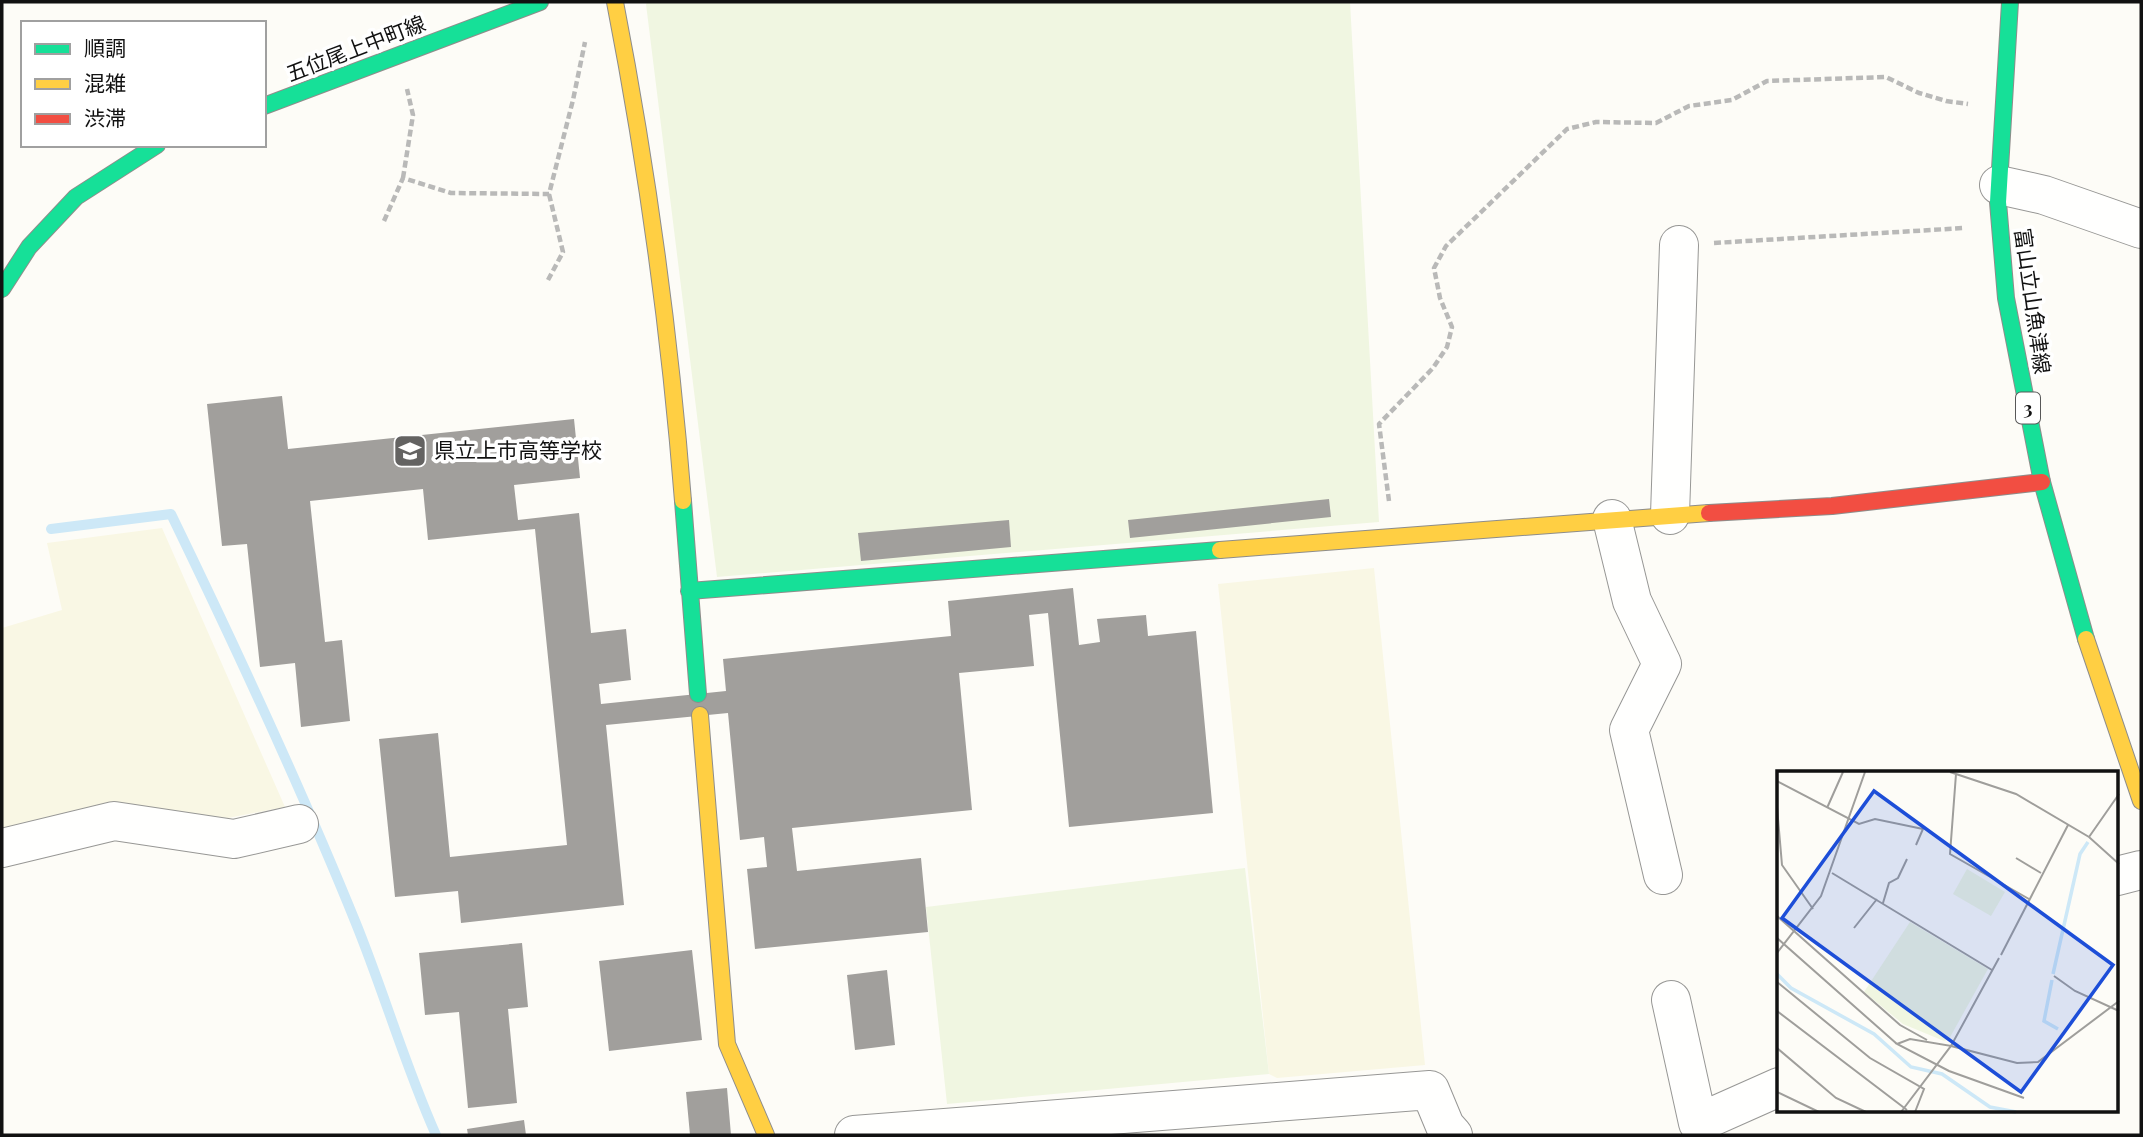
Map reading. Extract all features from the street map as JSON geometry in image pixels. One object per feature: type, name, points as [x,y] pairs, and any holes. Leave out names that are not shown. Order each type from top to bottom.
[{"type":"street","name":"五位尾上中町線","points":[[266,105],[541,2]]},
{"type":"street","name":"富山立山魚津線","points":[[2010,2],[1999,185],[2006,298],[2042,482],[2076,609],[2141,801]]},
{"type":"street","points":[[615,5],[635,106],[676,414],[698,694]]},
{"type":"street","points":[[2,289],[29,247],[76,197],[152,147]]},
{"type":"street","points":[[1999,185],[2044,195],[2141,229]]},
{"type":"street","points":[[1670,515],[1679,245]]},
{"type":"street","points":[[689,591],[1612,519],[1832,506],[2042,482]]},
{"type":"street","points":[[1612,519],[1632,601],[1662,664],[1629,730],[1663,875]]},
{"type":"street","points":[[700,715],[727,1044],[766,1135]]},
{"type":"street","points":[[2,848],[114,821],[234,839],[299,824]]},
{"type":"street","points":[[2118,876],[2141,870]]},
{"type":"street","points":[[1671,1000],[1698,1123],[1777,1088]]},
{"type":"street","points":[[854,1135],[1430,1090],[1445,1126],[1453,1135]]},
{"type":"path","points":[[548,279],[563,252],[549,194],[573,100],[583,45],[615,5]]},
{"type":"path","points":[[384,221],[404,178],[413,115],[400,55]]},
{"type":"path","points":[[1394,537],[1379,424],[1433,368],[1447,347],[1452,327],[1440,298],[1434,268],[1446,246],[1567,129],[1596,122],[1657,123],[1689,106],[1732,100],[1766,81],[1886,77],[1919,93],[1946,101],[2004,109]]},
{"type":"path","points":[[404,178],[451,192],[549,194]]},
{"type":"path","points":[[1679,245],[2000,226]]},
{"type":"shaded area","points":[[162,528],[285,807],[228,818],[112,806],[2,831],[2,628],[62,610],[47,543]]},
{"type":"shaded area","points":[[1374,568],[1425,1065],[1277,1078],[1269,1074],[1218,584]]},
{"type":"green space","points":[[1350,2],[1379,522],[717,577],[646,4]]},
{"type":"green space","points":[[1245,868],[1269,1074],[947,1104],[926,907]]},
{"type":"building","points":[[282,396],[288,449],[574,419],[580,478],[514,485],[518,520],[579,513],[591,633],[626,629],[631,680],[599,684],[601,704],[726,691],[723,659],[951,636],[948,601],[1073,588],[1079,645],[1100,642],[1097,619],[1146,615],[1148,636],[1196,631],[1213,813],[1069,827],[1048,613],[1029,615],[1034,666],[959,673],[972,810],[792,828],[797,871],[921,858],[928,932],[755,949],[747,869],[767,867],[764,837],[740,840],[728,713],[606,725],[624,905],[461,923],[458,891],[395,897],[379,739],[438,733],[450,857],[567,845],[535,529],[428,540],[423,489],[310,501],[325,642],[342,640],[350,721],[301,727],[295,663],[260,667],[247,544],[222,546],[207,404]]},
{"type":"building","points":[[1329,499],[1331,517],[1130,538],[1128,520]]},
{"type":"building","points":[[1009,520],[1011,547],[861,561],[858,533]]},
{"type":"building","points":[[522,943],[528,1007],[508,1009],[517,1103],[468,1108],[459,1012],[425,1015],[419,953]]},
{"type":"building","points":[[692,950],[702,1040],[609,1051],[599,961]]},
{"type":"building","points":[[887,970],[895,1045],[855,1050],[847,975]]},
{"type":"building","points":[[727,1088],[731,1135],[690,1135],[686,1092]]},
{"type":"building","points":[[524,1120],[526,1135],[468,1135],[467,1129]]},
{"type":"waterway","points":[[51,529],[171,514],[334,869],[436,1135]]},
{"type":"traffic: fast","points":[[266,105],[540,2]]},
{"type":"traffic: fast","points":[[2010,2],[1998,202],[2006,298],[2042,482],[2086,639]]},
{"type":"traffic: fast","points":[[2,289],[29,247],[76,197],[154,147]]},
{"type":"traffic: fast","points":[[683,501],[698,694]]},
{"type":"traffic: fast","points":[[689,591],[1220,550]]},
{"type":"traffic: slow","points":[[615,2],[656,251],[683,501]]},
{"type":"traffic: slow","points":[[1220,550],[1709,513]]},
{"type":"traffic: slow","points":[[2086,639],[2141,801]]},
{"type":"traffic: slow","points":[[700,715],[727,1044],[766,1135]]},
{"type":"traffic: jam","points":[[1709,513],[1832,506],[2042,482]]},
{"type":"place","name":"県立上市高等学校","points":[[410,451]]}]
